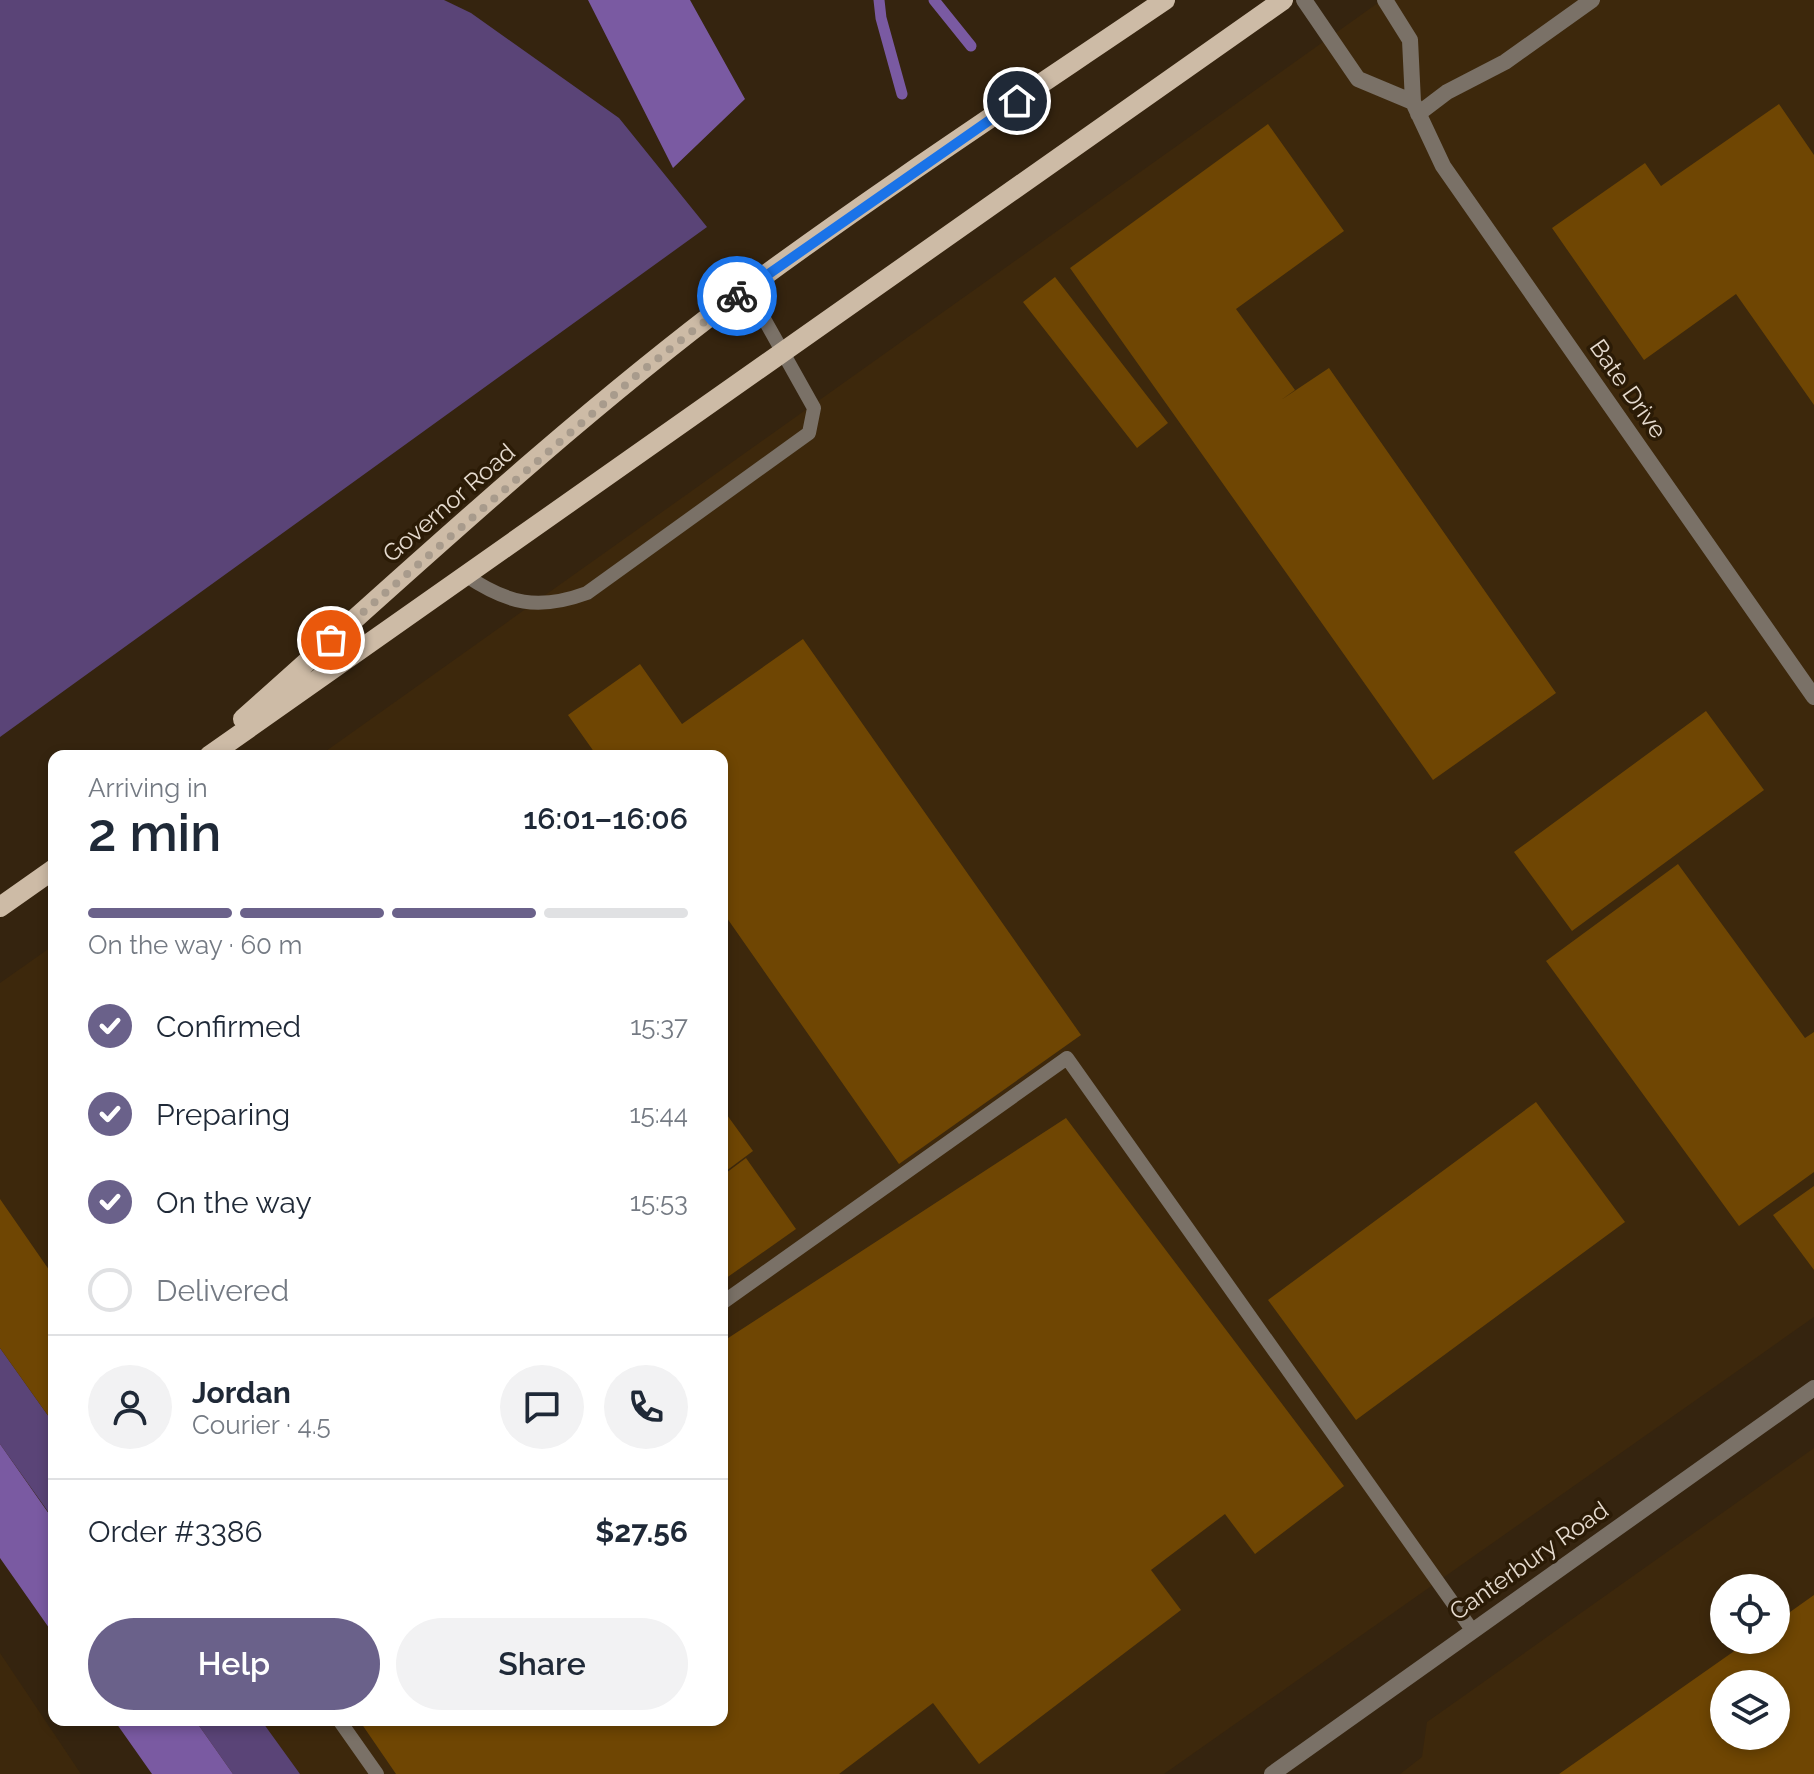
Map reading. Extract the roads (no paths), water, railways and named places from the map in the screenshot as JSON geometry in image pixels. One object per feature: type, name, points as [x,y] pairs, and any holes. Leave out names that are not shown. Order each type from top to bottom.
[{"type":"main road","name":"Governor Road","points":[[208,750],[626,384],[738,296],[893,185],[1165,0]]},
{"type":"main road","points":[[217,750],[1283,0]]},
{"type":"main road","points":[[0,907],[48,873]]},
{"type":"street","points":[[1304,0],[1358,79],[1416,108],[1481,77],[1592,0]]},
{"type":"street","name":"Bate Drive","points":[[1385,0],[1410,40],[1416,108],[1443,166],[1814,697]]},
{"type":"street","name":"Canterbury Road","points":[[1272,1774],[1814,1388]]},
{"type":"lane","points":[[465,575],[493,594],[519,601],[558,604],[587,593],[809,433],[814,408],[763,317],[738,296]]},
{"type":"lane","points":[[728,1299],[1067,1058],[1472,1630]]},
{"type":"lane","points":[[343,1726],[377,1774]]},
{"type":"waterway","points":[[879,0],[902,94]]},
{"type":"waterway","points":[[934,0],[971,46]]}]
